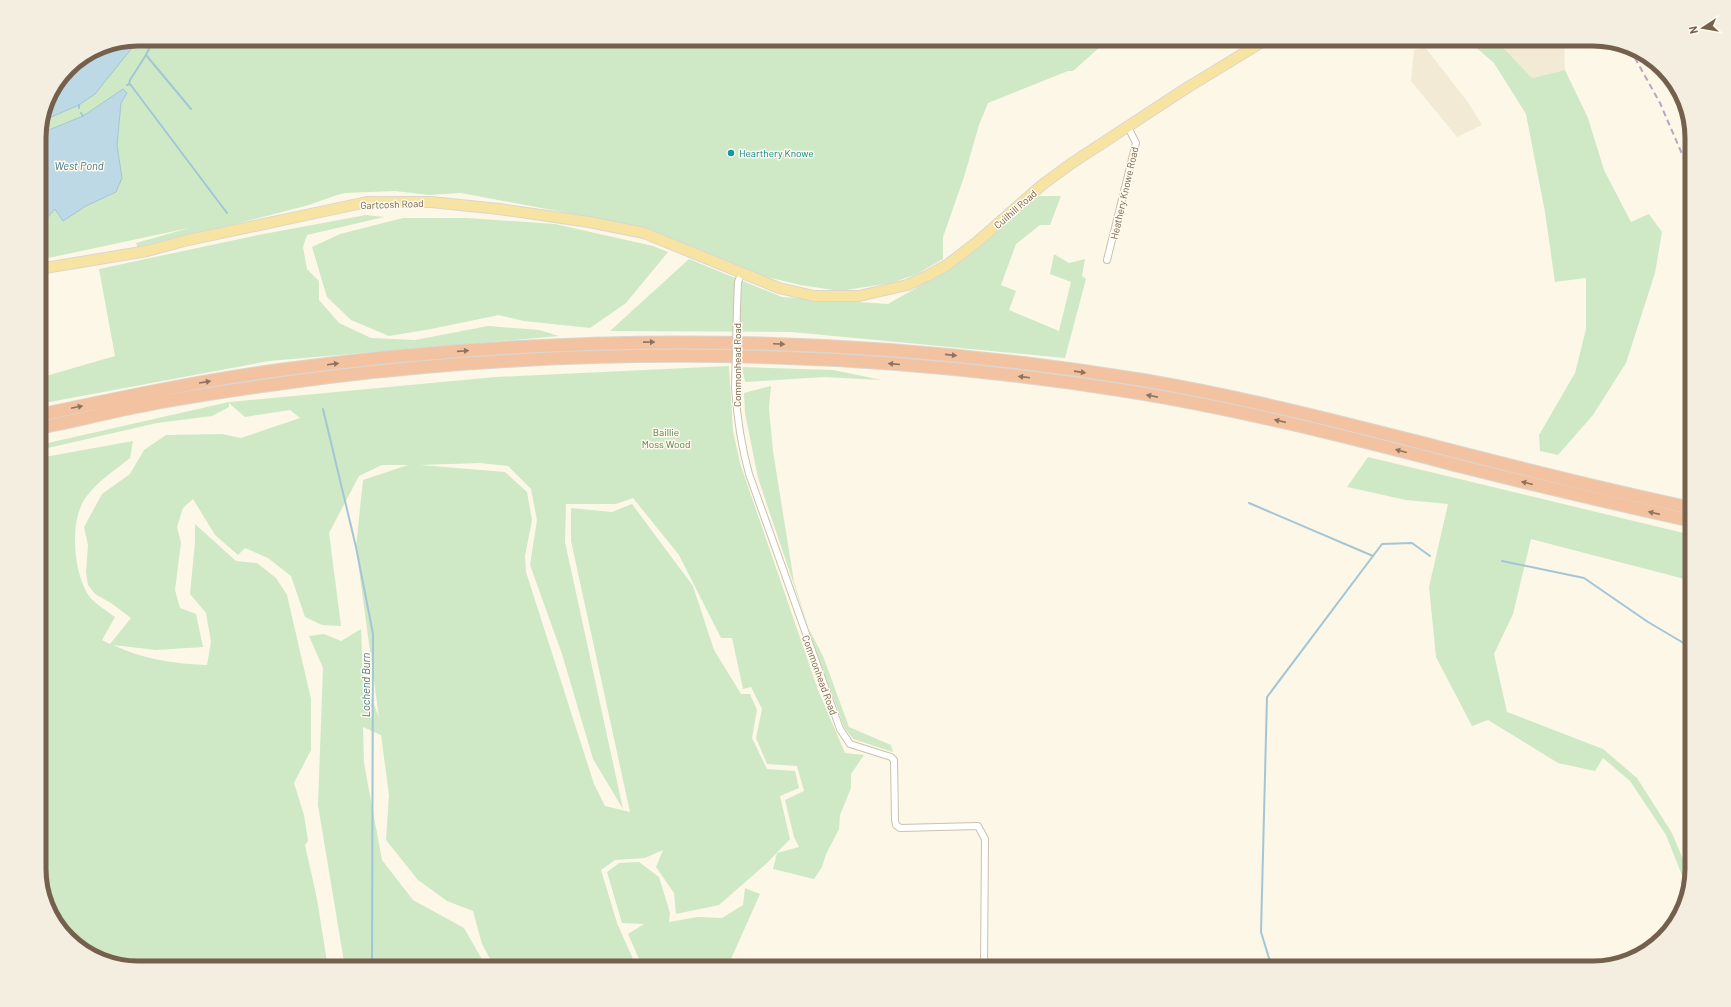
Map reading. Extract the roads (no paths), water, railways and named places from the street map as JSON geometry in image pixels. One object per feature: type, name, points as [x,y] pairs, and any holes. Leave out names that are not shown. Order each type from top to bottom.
[{"type":"highway","points":[[46,413],[146,392],[277,370],[409,355],[510,347],[610,343],[685,342],[842,347],[997,360],[1143,380],[1266,404],[1558,478],[1685,506]]},
{"type":"highway","points":[[46,427],[148,405],[268,385],[421,367],[507,360],[662,355],[767,356],[857,361],[955,369],[1130,391],[1318,429],[1537,485],[1685,519]]},
{"type":"main road","name":"Cuilhill Road","points":[[742,274],[779,288],[802,294],[826,297],[859,296],[907,285],[937,271],[961,255],[1042,185],[1072,163],[1256,46]]},
{"type":"main road","name":"Gartcosh Road","points":[[46,268],[147,251],[184,241],[367,202],[431,202],[499,209],[589,222],[644,232],[742,274]]},
{"type":"street","name":"Heathery Knowe Road","points":[[1107,260],[1136,143],[1128,126]]},
{"type":"street","name":"Commonhead Road","points":[[742,274],[738,282],[735,388],[737,418],[741,444],[749,474],[840,730],[850,744],[891,757],[894,760],[896,825],[900,828],[978,826],[985,840],[984,961]]},
{"type":"water","points":[[133,46],[95,94],[79,105],[48,118],[55,97],[61,87],[77,69],[87,61],[102,53],[114,49]]},
{"type":"water","name":"West Pond","points":[[123,89],[127,93],[121,103],[117,145],[122,178],[116,192],[86,206],[63,221],[55,209],[46,219],[46,131],[83,116]]},
{"type":"waterway","points":[[146,55],[150,46]]},
{"type":"waterway","points":[[129,84],[146,55],[191,109]]},
{"type":"waterway","points":[[127,85],[130,84],[227,213]]},
{"type":"waterway","name":"Lochend Burn","points":[[323,409],[356,547],[373,634],[372,961]]},
{"type":"waterway","points":[[1249,503],[1373,556]]},
{"type":"waterway","points":[[1270,961],[1261,932],[1267,697],[1382,544],[1412,543],[1430,556]]},
{"type":"waterway","points":[[1502,561],[1584,578],[1648,622],[1685,644]]},
{"type":"railway","points":[[1633,55],[1660,103],[1685,161]]},
{"type":"place","name":"Hearthery Knowe","points":[[731,153]]},
{"type":"park label","name":"Baillie Moss Wood","points":[[666,438]]}]
